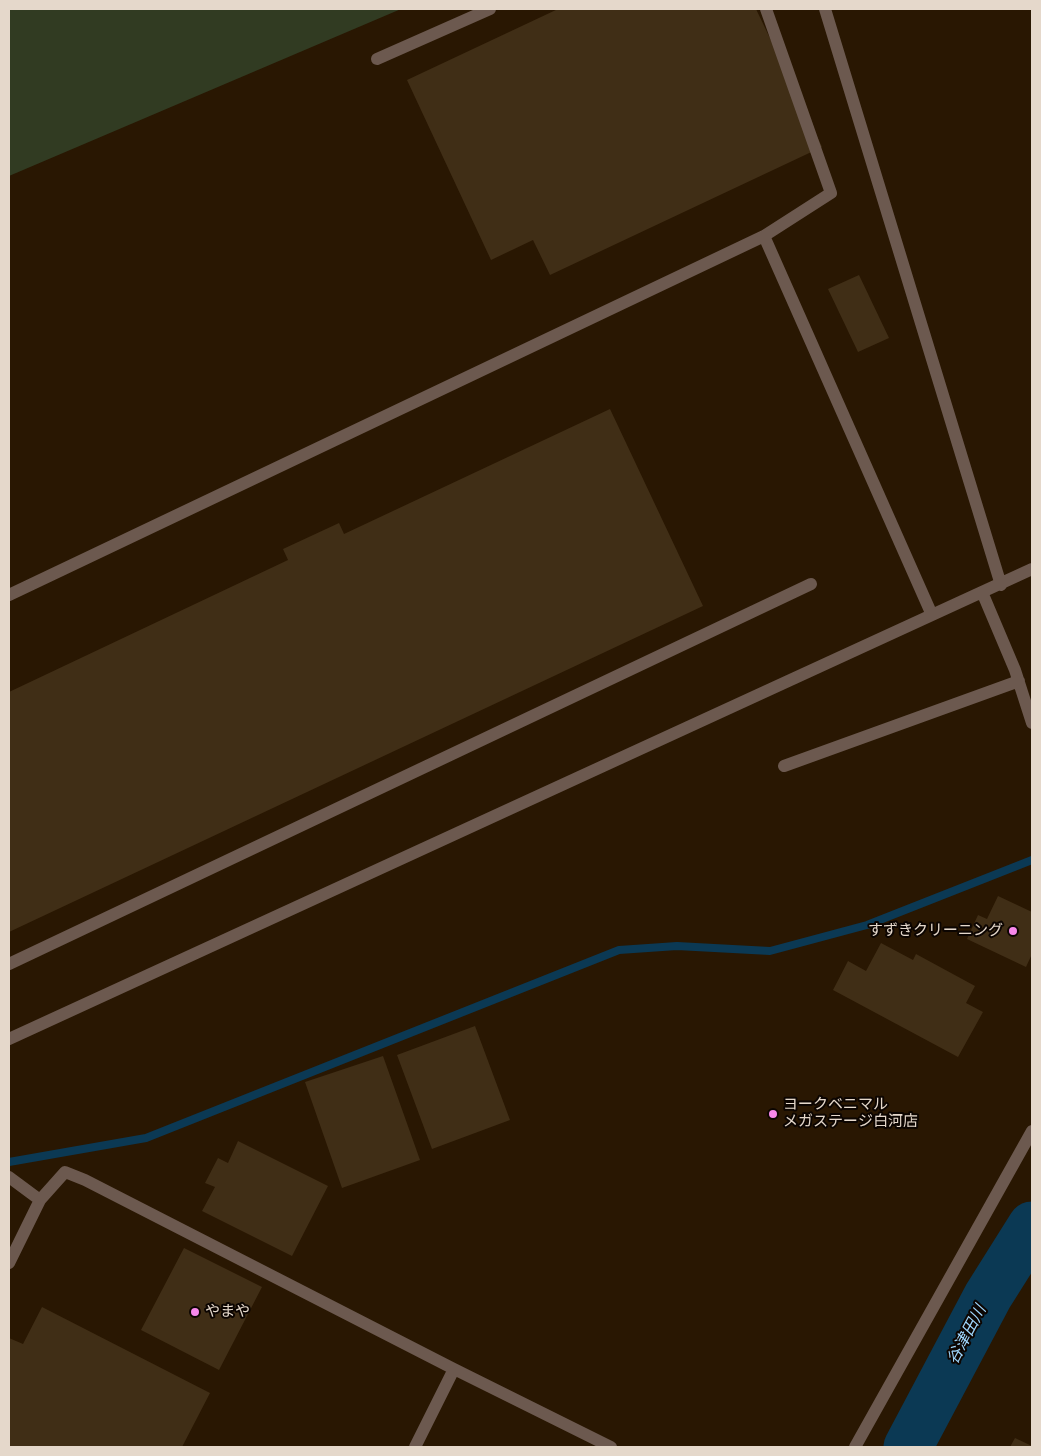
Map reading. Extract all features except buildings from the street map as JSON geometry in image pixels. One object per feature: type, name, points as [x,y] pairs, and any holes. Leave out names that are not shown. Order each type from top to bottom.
[{"type":"street","points":[[377,59],[490,9]]},
{"type":"street","points":[[9,595],[764,236],[831,193],[766,9]]},
{"type":"street","points":[[825,9],[1001,585]]},
{"type":"street","points":[[764,236],[932,615]]},
{"type":"street","points":[[9,1039],[1032,570]]},
{"type":"street","points":[[9,964],[811,584]]},
{"type":"street","points":[[982,592],[1019,681],[1032,723]]},
{"type":"street","points":[[784,766],[1019,681]]},
{"type":"street","points":[[855,1447],[1032,1130]]},
{"type":"street","points":[[9,1263],[40,1200],[65,1172],[85,1180],[454,1369],[611,1447]]},
{"type":"street","points":[[9,1177],[40,1200]]},
{"type":"street","points":[[415,1447],[454,1369]]},
{"type":"green space","points":[[9,9],[401,9],[9,176]]},
{"type":"waterway","points":[[9,1162],[146,1138],[619,950],[677,946],[770,951],[867,925],[1032,860]]},
{"type":"waterway","name":"谷津田川","points":[[908,1447],[988,1296],[1032,1226]]},
{"type":"place","name":"すずきクリーニング","points":[[1013,931]]},
{"type":"place","name":"ヨークベニマル メガステージ白河店","points":[[773,1114]]},
{"type":"place","name":"やまや","points":[[195,1312]]}]
